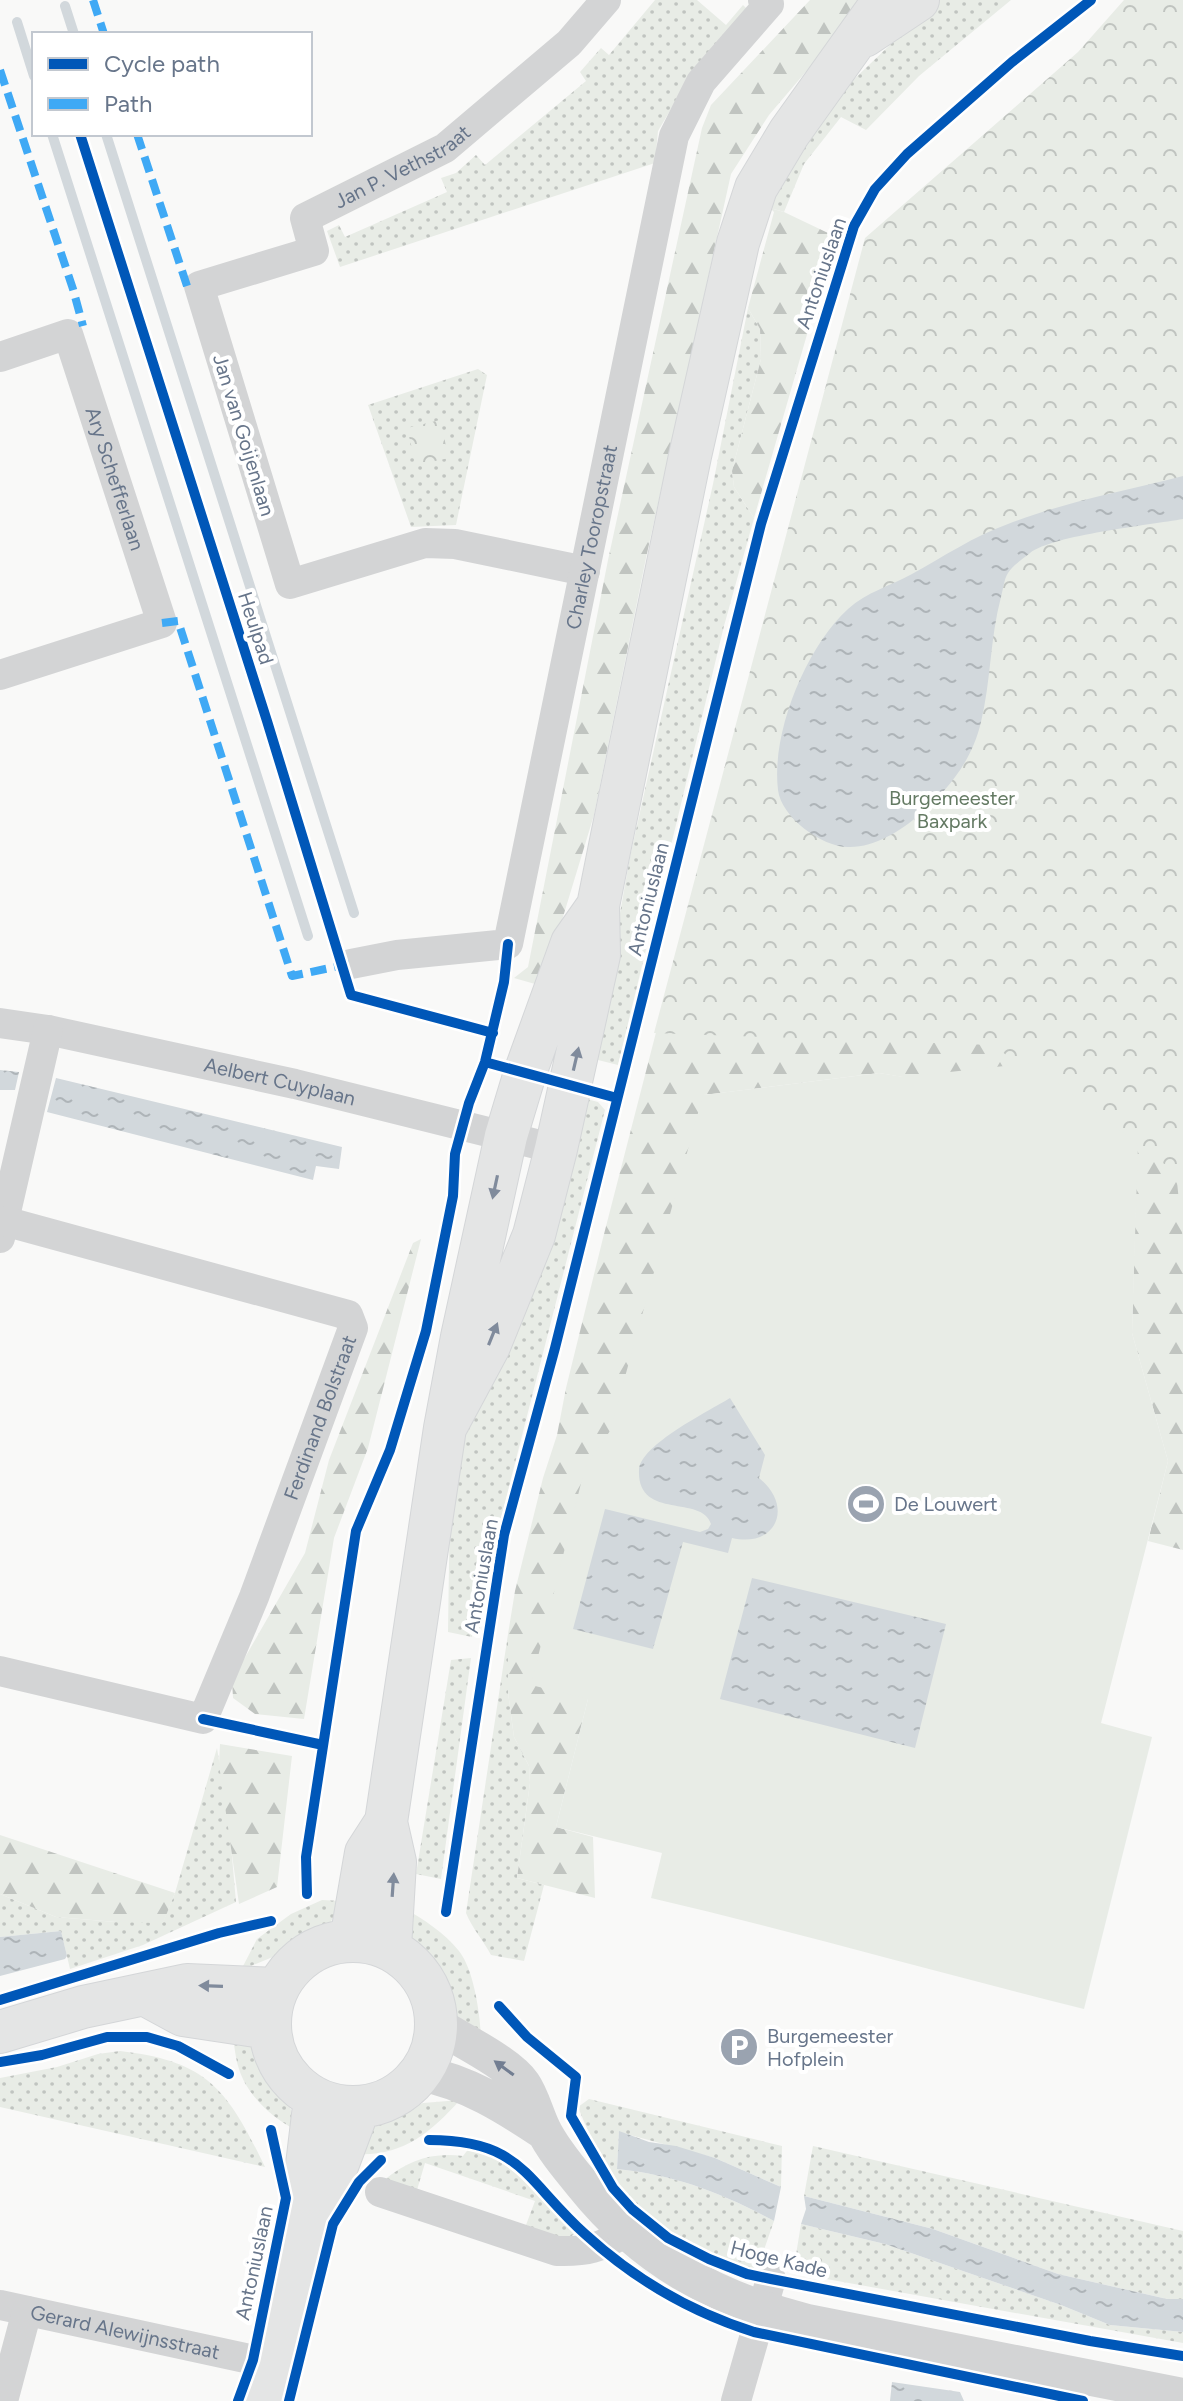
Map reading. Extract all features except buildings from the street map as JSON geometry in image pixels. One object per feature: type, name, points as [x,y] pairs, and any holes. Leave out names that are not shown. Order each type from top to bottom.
[{"type":"main road","name":"Antoniuslaan","points":[[445,1428],[489,1346],[534,1235],[556,1149],[599,955],[598,906],[690,456],[738,243],[756,188],[789,133],[884,0]]},
{"type":"main road","name":"Antoniuslaan","points":[[856,41],[918,0]]},
{"type":"main road","name":"Antoniuslaan","points":[[371,1944],[395,1862],[386,1822],[445,1428],[462,1337],[506,1136],[525,1073],[572,943],[598,906]]},
{"type":"main road","points":[[371,1944],[410,1962],[425,1980],[434,2002],[437,2025],[432,2051],[420,2073],[393,2097],[359,2107],[336,2106],[315,2098],[297,2085],[283,2069],[273,2050],[273,2009],[300,1960],[315,1949],[371,1944]]},
{"type":"main road","points":[[0,2032],[83,2007],[146,1995],[183,2015],[273,2009]]},
{"type":"main road","name":"Antoniuslaan","points":[[307,2228],[304,2190],[315,2098]]},
{"type":"main road","name":"Antoniuslaan","points":[[269,2382],[307,2228],[325,2198],[359,2107]]},
{"type":"street","name":"Jan P. Vethstraat","points":[[199,286],[314,251],[305,218],[445,148],[569,43],[606,0]]},
{"type":"street","name":"Charley Tooropstraat","points":[[351,964],[397,955],[508,944],[674,136],[701,82],[766,2]]},
{"type":"street","name":"Jan van Goijenlaan","points":[[199,286],[290,584],[425,543],[455,544],[585,571]]},
{"type":"street","name":"Ary Schefferlaan","points":[[0,357],[68,334],[162,623],[0,675]]},
{"type":"street","name":"Aelbert Cuyplaan","points":[[0,1023],[48,1030],[295,1084],[556,1149]]},
{"type":"street","name":"Ferdinand Bolstraat","points":[[0,1671],[203,1719],[254,1597],[353,1328],[348,1315],[2,1230],[48,1030]]},
{"type":"street","points":[[437,2025],[484,2053],[523,2084],[544,2132],[582,2184],[626,2232],[682,2274],[766,2295],[807,2322],[1183,2396]]},
{"type":"street","points":[[420,2073],[471,2089],[503,2105],[544,2132]]},
{"type":"street","points":[[380,2192],[557,2251],[579,2252],[601,2247],[626,2232]]},
{"type":"street","points":[[736,2401],[766,2295]]},
{"type":"street","points":[[3,2401],[14,2308]]},
{"type":"street","name":"Gerard Alewijnsstraat","points":[[14,2308],[269,2382]]},
{"type":"green space","points":[[655,0],[697,0],[726,25],[743,5],[747,9],[687,82],[658,131],[655,163],[340,267],[327,231],[339,225],[345,237],[447,192],[441,178],[456,173],[476,155],[485,165],[586,81],[580,72],[601,48],[609,55]]},
{"type":"green space","points":[[810,0],[867,0],[769,115],[731,174],[646,558],[594,815],[542,986],[514,978],[528,967],[608,560],[702,128],[711,105]]},
{"type":"green space","points":[[937,0],[1011,0],[919,76],[866,130],[841,117],[804,164],[784,212],[770,208],[802,143],[848,85]]},
{"type":"green space","name":"Burgemeester Baxpark","points":[[1124,0],[1183,0],[1183,1241],[1176,1172],[992,1045],[654,1033],[865,238],[1078,52]]},
{"type":"green space","points":[[770,208],[828,233],[832,248],[754,518],[734,487],[732,471],[761,359],[760,329],[748,308],[774,212]]},
{"type":"green space","points":[[748,308],[760,329],[761,359],[732,471],[734,487],[754,518],[724,626],[618,1065],[594,1059],[630,857],[713,484]]},
{"type":"green space","points":[[478,369],[487,375],[456,525],[411,527],[368,405]]},
{"type":"green space","points":[[440,420],[449,458],[416,465],[407,428]]},
{"type":"green space","points":[[669,982],[906,985],[1183,1160],[1183,1550],[1148,1541],[1168,1461],[1132,1333],[1137,1144],[903,1077],[879,1073],[704,1095],[588,1699],[556,1827],[593,1837],[595,1898],[517,1878],[530,1783],[529,1766],[514,1737],[508,1692],[508,1634],[515,1591],[557,1435],[603,1238]]},
{"type":"green space","name":"De Louwert","points":[[1031,1063],[1138,1144],[1132,1333],[1168,1461],[1101,1723],[1152,1737],[1084,2009],[651,1898],[662,1853],[556,1827],[588,1699],[531,1685],[585,1467],[610,1431],[703,1095],[879,1073],[904,1077]]},
{"type":"green space","points":[[579,1097],[598,1102],[605,1110],[489,1565],[479,1632],[473,1632],[472,1637],[448,1632],[450,1497],[474,1405]]},
{"type":"green space","points":[[421,1239],[368,1448],[334,1538],[304,1719],[255,1714],[233,1698],[232,1680],[305,1553],[329,1460],[413,1243]]},
{"type":"green space","points":[[508,1634],[508,1692],[514,1737],[529,1766],[530,1783],[517,1878],[544,1885],[524,1961],[491,1955],[466,1913]]},
{"type":"green space","points":[[471,1658],[441,1879],[416,1874],[451,1660]]},
{"type":"green space","points":[[220,1744],[292,1756],[277,1887],[239,1904],[219,1764]]},
{"type":"green space","points":[[217,1748],[229,1823],[236,1902],[143,1945],[70,1969],[61,1931],[0,1937],[0,1894],[56,1917],[163,1922],[175,1893]]},
{"type":"green space","points":[[0,1835],[175,1893],[163,1923],[56,1917],[0,1894]]},
{"type":"green space","points":[[322,1900],[342,1901],[328,1927],[280,1954],[241,1970],[257,1939],[291,1914]]},
{"type":"green space","points":[[404,1908],[440,1932],[464,1959],[475,1992],[481,2037],[453,2013],[434,1958],[410,1938]]},
{"type":"green space","points":[[232,2029],[254,2049],[273,2075],[288,2102],[296,2130],[270,2112],[248,2088],[238,2064]]},
{"type":"green space","points":[[120,2051],[175,2063],[212,2084],[239,2118],[265,2167],[0,2107],[0,2078]]},
{"type":"green space","points":[[589,2099],[782,2146],[781,2187],[715,2158],[619,2132],[617,2169],[698,2187],[774,2221],[757,2270],[704,2251],[635,2207],[610,2175],[578,2107]]},
{"type":"green space","points":[[460,2100],[413,2141],[386,2152],[354,2154],[374,2127],[423,2103]]},
{"type":"green space","points":[[813,2146],[1183,2231],[1183,2299],[1167,2299],[1058,2274],[933,2229],[804,2196]]},
{"type":"green space","points":[[470,2147],[516,2173],[577,2232],[569,2238],[560,2238],[526,2225],[535,2201],[425,2163],[417,2190],[384,2180],[403,2167],[431,2157],[463,2156]]},
{"type":"green space","points":[[801,2224],[885,2244],[1110,2325],[1183,2332],[1183,2343],[793,2273]]},
{"type":"water","points":[[1183,476],[1183,519],[1059,541],[1030,553],[1010,570],[997,612],[977,736],[958,774],[919,815],[886,837],[857,847],[827,842],[795,820],[778,790],[777,767],[786,718],[818,645],[848,609],[995,529],[1073,503]]},
{"type":"water","points":[[0,1070],[19,1072],[15,1090],[0,1090]]},
{"type":"water","points":[[56,1078],[342,1147],[339,1169],[316,1166],[313,1180],[47,1112]]},
{"type":"water","points":[[730,1398],[765,1455],[759,1478],[770,1489],[778,1512],[770,1531],[760,1537],[732,1538],[728,1553],[683,1542],[653,1649],[573,1629],[605,1509],[700,1532],[708,1529],[711,1524],[705,1515],[696,1510],[659,1502],[648,1496],[641,1486],[639,1470],[642,1460],[663,1440]]},
{"type":"water","points":[[752,1578],[946,1624],[915,1748],[720,1699]]},
{"type":"water","points":[[61,1931],[67,1956],[65,1959],[0,1976],[0,1937]]},
{"type":"water","points":[[619,2131],[649,2142],[676,2146],[715,2158],[781,2187],[774,2221],[698,2187],[617,2169]]},
{"type":"water","points":[[804,2196],[933,2229],[1058,2274],[1167,2299],[1183,2299],[1183,2332],[1110,2325],[885,2244],[801,2224],[806,2209]]},
{"type":"water","points":[[892,2382],[960,2392],[964,2401],[890,2401]]},
{"type":"waterway","points":[[65,6],[73,32]]},
{"type":"waterway","points":[[17,22],[32,70]]},
{"type":"waterway","points":[[53,136],[308,936]]},
{"type":"waterway","points":[[107,136],[354,913]]},
{"type":"marked path","points":[[93,0],[103,32]]},
{"type":"marked path","points":[[0,70],[83,326]]},
{"type":"marked path","points":[[138,136],[188,289]]},
{"type":"marked path","points":[[162,623],[178,621],[292,976],[349,964]]},
{"type":"cycle path","points":[[446,1912],[504,1535],[555,1348],[761,524],[854,226],[875,189],[907,154],[1012,62],[1091,0]]},
{"type":"cycle path","name":"Heulpad","points":[[81,136],[351,995],[493,1033]]},
{"type":"cycle path","points":[[307,1894],[306,1857],[356,1531],[390,1450],[426,1331],[453,1196],[455,1154],[469,1103],[485,1062],[504,982],[508,944]]},
{"type":"cycle path","points":[[485,1062],[617,1098]]},
{"type":"cycle path","points":[[203,1719],[323,1745]]},
{"type":"cycle path","points":[[0,2000],[219,1933],[271,1921]]},
{"type":"cycle path","name":"Hoge Kade","points":[[499,2006],[527,2037],[576,2077],[571,2116],[613,2188],[632,2209],[668,2238],[709,2259],[747,2274],[771,2279],[1183,2356]]},
{"type":"cycle path","points":[[0,2062],[42,2055],[107,2037],[147,2037],[178,2046],[229,2074]]},
{"type":"cycle path","points":[[238,2401],[253,2360],[286,2198],[271,2130]]},
{"type":"cycle path","points":[[429,2140],[484,2147],[503,2156],[519,2167],[585,2234],[623,2265],[643,2280],[708,2315],[754,2332],[1083,2401]]},
{"type":"cycle path","points":[[289,2401],[333,2224],[359,2182],[381,2160]]},
{"type":"place","name":"De Louwert","points":[[866,1504]]},
{"type":"place","name":"Burgemeester Hofplein","points":[[739,2047]]}]
